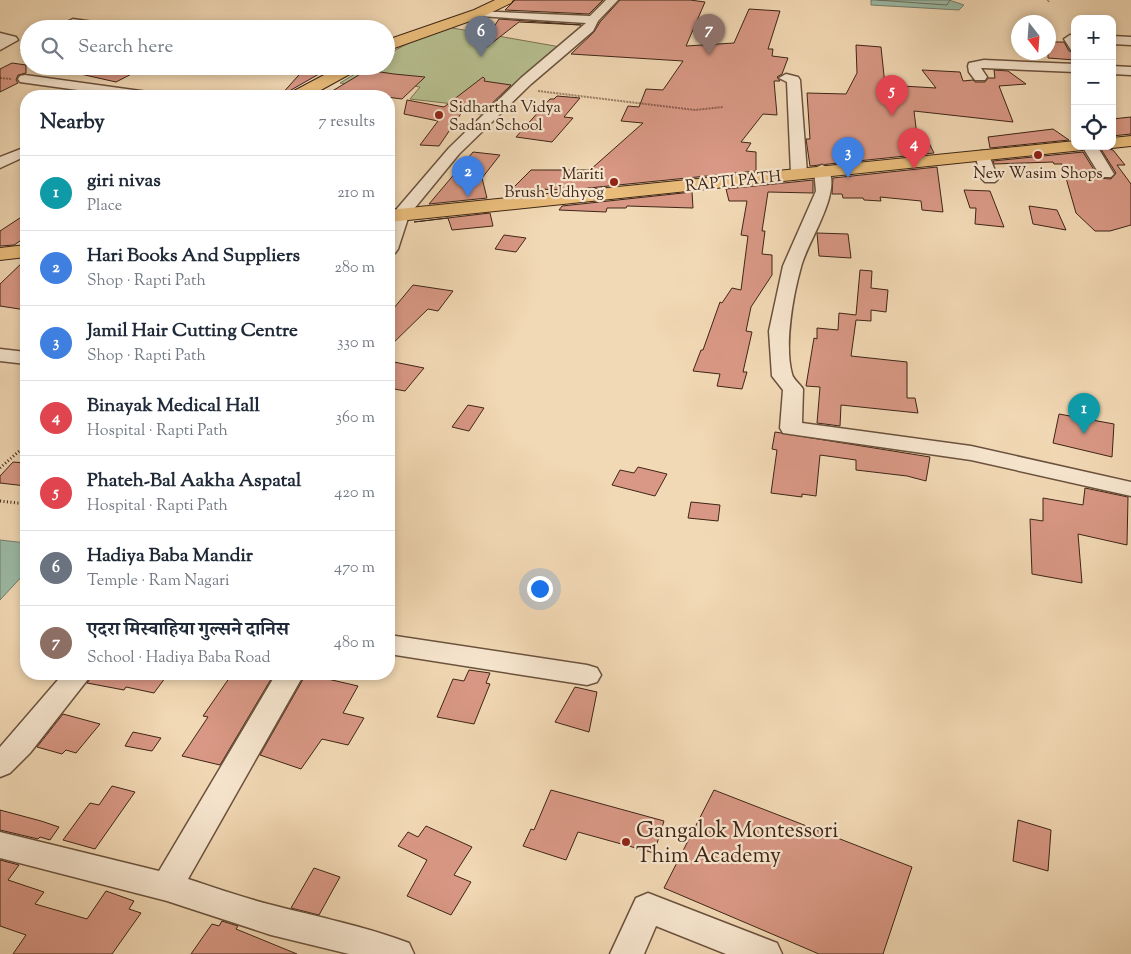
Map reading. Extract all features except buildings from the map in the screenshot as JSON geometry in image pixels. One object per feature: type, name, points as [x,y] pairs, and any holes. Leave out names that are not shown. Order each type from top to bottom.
[{"type":"main road","points":[[395,42],[479,13],[506,0]]},
{"type":"main road","points":[[309,90],[336,75]]},
{"type":"main road","points":[[1116,143],[1131,141]]},
{"type":"main road","name":"RAPTI PATH","points":[[395,215],[822,170],[1071,147]]},
{"type":"main road","points":[[0,254],[20,252]]},
{"type":"street","points":[[395,215],[454,151],[517,90],[589,28],[593,20],[612,0]]},
{"type":"street","points":[[479,13],[593,20]]},
{"type":"street","points":[[1131,36],[1127,36],[1131,41]]},
{"type":"street","points":[[0,46],[11,39]]},
{"type":"street","points":[[1116,40],[1131,41]]},
{"type":"street","points":[[980,76],[975,72],[974,66],[984,64],[1071,68]]},
{"type":"street","points":[[1116,70],[1131,71]]},
{"type":"street","points":[[786,78],[793,80],[799,173]]},
{"type":"street","points":[[25,79],[105,90]]},
{"type":"street","points":[[1092,150],[1100,160],[1106,174]]},
{"type":"street","points":[[0,163],[20,154]]},
{"type":"street","points":[[982,155],[990,179]]},
{"type":"street","points":[[822,170],[824,191],[792,266],[780,331],[782,376],[793,389],[791,428],[971,453],[1131,489]]},
{"type":"street","points":[[0,355],[20,357]]},
{"type":"street","points":[[395,645],[587,675]]},
{"type":"street","points":[[0,765],[20,745],[73,680]]},
{"type":"street","points":[[167,886],[287,680]]},
{"type":"street","points":[[0,845],[167,886],[272,920],[354,940],[397,954]]},
{"type":"street","points":[[627,954],[648,908],[765,954]]},
{"type":"path","points":[[517,90],[599,97],[695,110],[723,107]]},
{"type":"path","points":[[0,468],[20,450]]},
{"type":"path","points":[[0,501],[20,503]]},
{"type":"shaded area","points":[[441,26],[566,48],[497,109],[410,99],[420,87],[395,83],[381,88],[340,83],[353,75],[395,75],[395,50]]},
{"type":"water","points":[[871,0],[949,0],[964,5],[959,10],[871,5]]},
{"type":"water","points":[[0,540],[20,542],[20,578],[0,600]]},
{"type":"place","name":"एदरा मिस्वाहिया गुल्सने दानिस","points":[[709,55]]},
{"type":"place","name":"Hadiya Baba Mandir","points":[[481,57]]},
{"type":"place","name":"Sidhartha Vidya Sadan School","points":[[439,115]]},
{"type":"place","name":"Phateh-Bal Aakha Aspatal","points":[[892,116]]},
{"type":"place","name":"New Wasim Shops","points":[[1038,155]]},
{"type":"place","name":"Binayak Medical Hall","points":[[914,169]]},
{"type":"place","name":"Jamil Hair Cutting Centre","points":[[848,178]]},
{"type":"place","name":"Mariti Brush Udhyog","points":[[614,182]]},
{"type":"place","name":"Hari Books And Suppliers","points":[[468,197]]},
{"type":"place","name":"giri nivas","points":[[1084,434]]},
{"type":"place","name":"Gangalok Montessori Thim Academy","points":[[626,842]]}]
